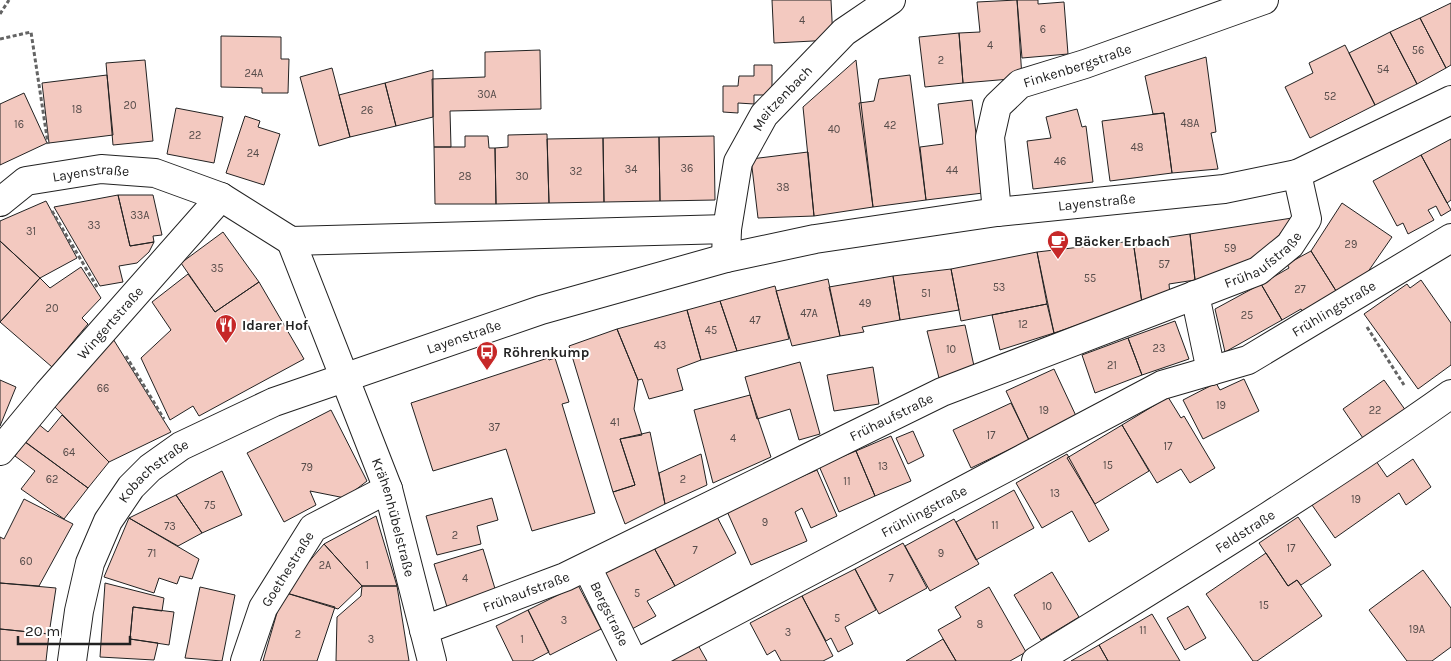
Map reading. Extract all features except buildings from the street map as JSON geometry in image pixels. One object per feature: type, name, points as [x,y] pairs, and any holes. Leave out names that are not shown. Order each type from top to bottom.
[{"type":"street","name":"Meitzenbach","points":[[726,229],[738,162],[764,115],[844,32],[891,0]]},
{"type":"street","name":"Finkenbergstraße","points":[[997,212],[990,137],[998,106],[1020,84],[1085,64],[1264,0]]},
{"type":"street","name":"Layenstraße","points":[[344,378],[542,310],[726,258],[815,239],[997,212],[1224,189],[1297,174],[1451,100]]},
{"type":"street","name":"Layenstraße","points":[[0,202],[26,182],[43,178],[101,169],[156,173],[221,197],[291,241]]},
{"type":"street","name":"Frühaufstraße","points":[[424,630],[565,578],[942,392],[1258,271],[1290,245],[1307,219],[1297,174]]},
{"type":"street","name":"Wingertstraße","points":[[0,451],[221,197]]},
{"type":"street","points":[[344,378],[291,241],[726,229],[726,258]]},
{"type":"street","name":"Frühlingstraße","points":[[641,661],[1162,385],[1248,360],[1451,238]]},
{"type":"street","points":[[1195,295],[1211,371]]},
{"type":"street","name":"Kobachstraße","points":[[72,661],[79,611],[90,563],[108,521],[131,487],[150,468],[181,446],[274,402],[344,378]]},
{"type":"street","name":"Krähenhübelstraße","points":[[344,378],[388,489],[432,661]]},
{"type":"street","name":"Feldstraße","points":[[1036,661],[1182,571],[1451,394]]},
{"type":"street","name":"Goethestraße","points":[[245,661],[263,608],[313,528],[388,489]]},
{"type":"street","name":"Bergstraße","points":[[587,567],[633,661]]},
{"type":"path","points":[[0,14],[9,0]]},
{"type":"path","points":[[0,39],[31,32],[43,178],[112,321],[181,446]]},
{"type":"path","points":[[1350,299],[1423,414]]},
{"type":"place","name":"Bäcker Erbach","points":[[1058,260]]},
{"type":"place","name":"Idarer Hof","points":[[226,344]]},
{"type":"place","name":"Röhrenkump","points":[[487,371]]}]
